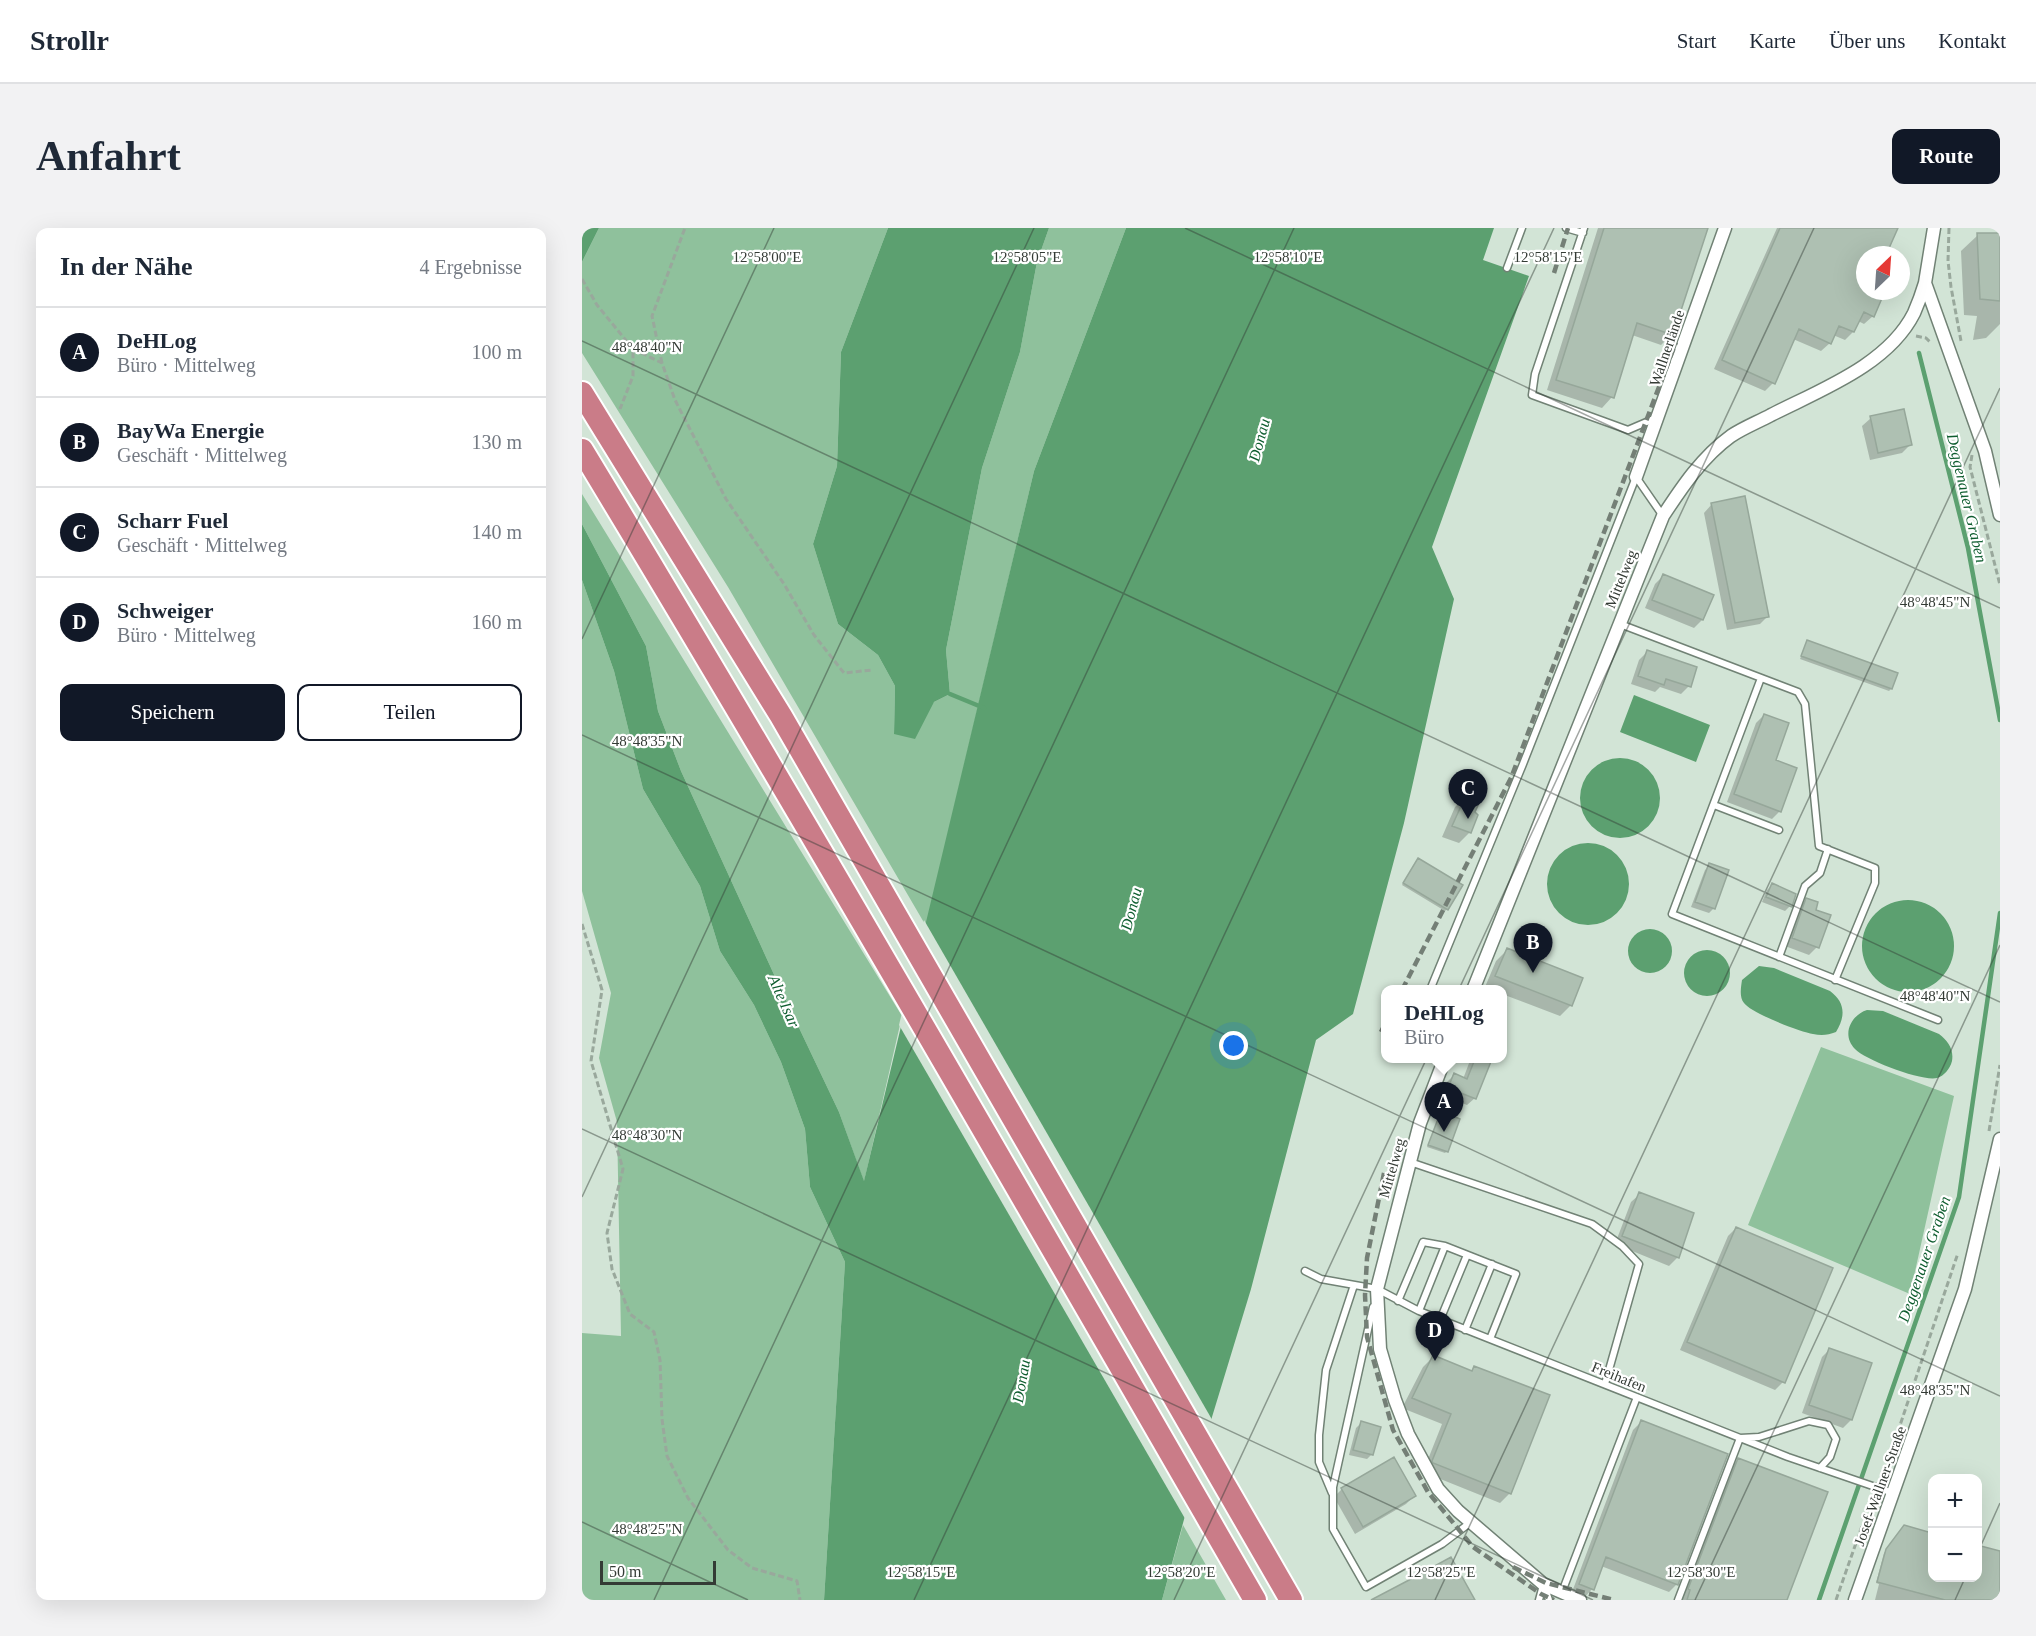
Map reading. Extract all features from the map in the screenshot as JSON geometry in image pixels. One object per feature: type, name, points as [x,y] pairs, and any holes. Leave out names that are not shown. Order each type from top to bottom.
[{"type":"highway","points":[[582,393],[781,716],[1291,1600]]},
{"type":"highway","points":[[582,450],[752,731],[1255,1600]]},
{"type":"street","name":"Wallnerlände","points":[[1636,477],[1725,228]]},
{"type":"street","points":[[1934,228],[1925,283],[1985,451],[2000,514]]},
{"type":"street","name":"Mittelweg","points":[[1475,985],[1663,516],[1684,484],[1708,456],[1732,435],[1864,367],[1902,330],[1913,314],[1925,283]]},
{"type":"street","name":"Mittelweg","points":[[1443,1063],[1420,1123],[1377,1289],[1380,1349],[1408,1434],[1438,1489],[1458,1511],[1543,1584],[1580,1600]]},
{"type":"street","name":"Josef-Wallner-Straße","points":[[1855,1600],[1965,1288],[2000,1139]]},
{"type":"lane","points":[[1566,228],[1584,231],[1535,375],[1532,396],[1629,430],[1659,416]]},
{"type":"lane","points":[[1507,268],[1521,229]]},
{"type":"lane","points":[[1636,477],[1663,516]]},
{"type":"lane","points":[[1432,985],[1523,764],[1636,477]]},
{"type":"lane","points":[[1619,624],[1798,692],[1805,704],[1819,846],[1875,868],[1875,883],[1835,980]]},
{"type":"lane","points":[[1761,678],[1672,915],[1938,1020]]},
{"type":"lane","points":[[1714,805],[1779,830]]},
{"type":"lane","points":[[1779,957],[1805,886],[1820,873],[1828,849]]},
{"type":"lane","points":[[1410,1161],[1592,1224],[1622,1246],[1639,1264],[1605,1384]]},
{"type":"lane","points":[[1398,1301],[1423,1242],[1444,1246],[1492,1264],[1516,1274],[1490,1339]]},
{"type":"lane","points":[[1419,1311],[1444,1246]]},
{"type":"lane","points":[[1440,1320],[1467,1255]]},
{"type":"lane","points":[[1466,1330],[1492,1264]]},
{"type":"lane","name":"Freihafen","points":[[1305,1271],[1321,1279],[1377,1289],[1440,1320],[1740,1438],[1893,1493]]},
{"type":"lane","points":[[1333,1494],[1319,1462],[1319,1435],[1326,1370],[1354,1285]]},
{"type":"lane","points":[[1377,1289],[1333,1487],[1333,1529],[1366,1587],[1442,1544],[1471,1522]]},
{"type":"lane","points":[[1562,1592],[1637,1397]]},
{"type":"lane","points":[[1678,1600],[1740,1438],[1759,1437],[1809,1421],[1828,1425],[1836,1439],[1830,1457],[1820,1468]]},
{"type":"lane","points":[[1539,1600],[1543,1584]]},
{"type":"lane","points":[[1543,1584],[1550,1600]]},
{"type":"path","points":[[685,228],[652,316],[662,363],[675,400],[726,500],[784,584],[814,635],[844,673],[872,670]]},
{"type":"path","points":[[1949,228],[1948,261],[1951,287],[1966,364],[1964,368],[1956,369]]},
{"type":"path","points":[[582,279],[597,305],[633,349],[662,363]]},
{"type":"path","points":[[1902,330],[1918,338],[1926,338],[1937,348]]},
{"type":"path","points":[[620,409],[633,376],[633,349]]},
{"type":"path","points":[[1969,445],[1972,456],[1970,467],[2000,585]]},
{"type":"path","points":[[582,924],[602,990],[591,1061],[623,1169],[607,1233],[612,1269],[630,1314],[654,1332],[660,1360],[662,1419],[668,1456],[688,1498],[728,1550],[752,1568],[797,1581],[800,1600]]},
{"type":"path","points":[[1987,1141],[2000,1065]]},
{"type":"path","points":[[1892,1450],[1959,1249]]},
{"type":"path","points":[[1836,1600],[1862,1526],[1875,1518]]},
{"type":"shaded area","points":[[599,228],[888,228],[841,352],[837,466],[813,544],[838,624],[878,655],[895,686],[894,733],[934,702],[950,694],[946,650],[982,468],[1020,352],[1037,262],[1049,228],[1126,228],[1034,471],[926,926],[728,587],[582,353],[582,262]]},
{"type":"shaded area","points":[[582,494],[902,1016],[864,1182],[839,1112],[681,771],[658,711],[646,646],[582,524]]},
{"type":"shaded area","points":[[582,580],[614,671],[643,789],[700,886],[720,951],[754,1005],[781,1062],[805,1129],[810,1187],[845,1262],[824,1600],[582,1600],[582,1333],[621,1336],[617,1122],[599,1058],[611,993],[582,891]]},
{"type":"shaded area","points":[[1821,1047],[1954,1096],[1910,1294],[1748,1225]]},
{"type":"shaded area","points":[[1183,1525],[1226,1600],[1162,1600]]},
{"type":"water","points":[[582,228],[599,228],[582,262]]},
{"type":"water","points":[[888,228],[1049,228],[1037,262],[1020,352],[982,468],[946,650],[950,694],[934,702],[915,739],[894,734],[895,686],[878,655],[838,624],[813,544],[837,466],[841,352]]},
{"type":"water","points":[[1126,228],[1494,228],[1483,260],[1529,276],[1432,547],[1454,599],[1404,823],[1353,1014],[1316,1040],[1251,1289],[1212,1417],[1162,1600],[824,1600],[845,1262],[810,1187],[805,1129],[781,1062],[754,1005],[720,951],[700,886],[643,789],[614,671],[582,580],[582,524],[646,646],[658,711],[681,771],[839,1112],[864,1181],[1034,471]]},
{"type":"water","points":[[1634,695],[1710,725],[1696,762],[1620,732]]},
{"type":"water","points":[[1620,758],[1642,765],[1648,770],[1659,790],[1660,798],[1653,820],[1648,826],[1628,837],[1620,838],[1598,831],[1592,826],[1581,806],[1580,798],[1587,776],[1592,770],[1612,759]]},
{"type":"water","points":[[1588,843],[1604,846],[1617,855],[1626,868],[1629,884],[1626,900],[1617,913],[1604,922],[1588,925],[1572,922],[1559,913],[1550,900],[1547,884],[1550,868],[1559,855],[1572,846]]},
{"type":"water","points":[[1908,900],[1925,904],[1940,914],[1950,929],[1954,946],[1950,963],[1940,978],[1925,988],[1908,992],[1891,988],[1876,978],[1866,963],[1862,946],[1866,929],[1876,914],[1891,904]]},
{"type":"water","points":[[1650,929],[1659,930],[1666,935],[1671,942],[1671,960],[1666,967],[1659,972],[1650,973],[1641,972],[1634,967],[1629,960],[1628,951],[1629,942],[1634,935],[1641,930]]},
{"type":"water","points":[[1707,950],[1723,957],[1730,973],[1723,989],[1707,996],[1691,989],[1684,973],[1691,957]]},
{"type":"water","points":[[1759,966],[1774,968],[1835,995],[1842,1010],[1836,1032],[1822,1035],[1807,1033],[1776,1022],[1748,1007],[1741,998],[1742,980]]},
{"type":"water","points":[[1867,1010],[1883,1011],[1939,1034],[1948,1042],[1951,1049],[1952,1061],[1948,1069],[1937,1078],[1920,1077],[1861,1054],[1851,1044],[1848,1032],[1856,1016]]},
{"type":"pier","points":[[924,920],[1214,1423],[1187,1522],[899,1025]]},
{"type":"building","points":[[1604,228],[1708,228],[1673,335],[1637,323],[1614,398],[1556,380]]},
{"type":"building","points":[[1780,228],[1898,228],[1890,246],[1856,246],[1856,300],[1881,300],[1874,317],[1864,312],[1854,332],[1839,326],[1831,344],[1799,329],[1775,384],[1722,360]]},
{"type":"building","points":[[1977,233],[2000,233],[2000,301],[1980,299]]},
{"type":"building","points":[[1904,409],[1912,445],[1878,453],[1870,416]]},
{"type":"building","points":[[1745,496],[1769,617],[1735,623],[1711,503]]},
{"type":"building","points":[[1663,574],[1714,595],[1703,620],[1652,600]]},
{"type":"building","points":[[1807,640],[1898,673],[1892,689],[1801,656]]},
{"type":"building","points":[[1647,650],[1697,667],[1691,687],[1666,679],[1664,685],[1638,676]]},
{"type":"building","points":[[1764,714],[1789,723],[1776,760],[1797,768],[1781,812],[1734,794]]},
{"type":"building","points":[[1466,795],[1480,801],[1475,812],[1478,815],[1471,833],[1452,826]]},
{"type":"building","points":[[1418,858],[1463,885],[1448,910],[1403,883]]},
{"type":"building","points":[[1709,863],[1729,870],[1715,909],[1695,902]]},
{"type":"building","points":[[1772,883],[1796,894],[1792,907],[1766,897]]},
{"type":"building","points":[[1806,898],[1818,902],[1816,910],[1831,915],[1819,948],[1792,938]]},
{"type":"building","points":[[1507,948],[1583,978],[1572,1006],[1495,976]]},
{"type":"building","points":[[1473,1063],[1490,1063],[1476,1099],[1448,1088],[1454,1073],[1467,1079]]},
{"type":"building","points":[[1441,1111],[1460,1119],[1448,1152],[1428,1145]]},
{"type":"building","points":[[1639,1192],[1694,1213],[1679,1258],[1622,1236]]},
{"type":"building","points":[[1736,1227],[1833,1268],[1785,1383],[1687,1342]]},
{"type":"building","points":[[1829,1348],[1872,1363],[1852,1420],[1809,1405]]},
{"type":"building","points":[[1433,1355],[1472,1371],[1474,1366],[1550,1395],[1511,1494],[1433,1463],[1451,1414],[1412,1398]]},
{"type":"building","points":[[1641,1420],[1728,1454],[1678,1585],[1606,1557],[1594,1590],[1579,1584]]},
{"type":"building","points":[[1361,1421],[1381,1427],[1373,1455],[1353,1450]]},
{"type":"building","points":[[1394,1457],[1416,1496],[1363,1527],[1341,1488]]},
{"type":"building","points":[[1738,1458],[1828,1492],[1787,1600],[1687,1600],[1690,1590],[1688,1589]]},
{"type":"building","points":[[1904,1525],[1928,1532],[1928,1582],[1982,1582],[1982,1546],[2000,1551],[2000,1600],[1945,1600],[1877,1582],[1886,1549]]},
{"type":"building","points":[[1451,1557],[1475,1600],[1371,1600],[1411,1579]]},
{"type":"waterway","name":"Deggenauer Graben","points":[[1919,353],[1968,548],[2000,720]]},
{"type":"waterway","points":[[950,694],[984,708]]},
{"type":"waterway","name":"Deggenauer Graben","points":[[1819,1600],[1959,1197],[2000,913]]},
{"type":"railway","points":[[1554,273],[1568,228]]},
{"type":"railway","points":[[1405,985],[1511,778],[1676,342]]},
{"type":"railway","points":[[1384,1173],[1367,1258],[1365,1295],[1367,1337],[1393,1430],[1428,1492],[1473,1547],[1541,1594],[1554,1600]]},
{"type":"railway","points":[[1513,1567],[1546,1583],[1614,1600]]},
{"type":"place","name":"Scharr Fuel","points":[[1468,819]]},
{"type":"place","name":"BayWa Energie","points":[[1533,973]]},
{"type":"place","name":"DeHLog","points":[[1444,1132]]},
{"type":"place","name":"Schweiger","points":[[1435,1361]]},
{"type":"water label","name":"Donau","points":[[1259,440]]},
{"type":"water label","name":"Donau","points":[[1131,909]]},
{"type":"water label","name":"Alte Isar","points":[[784,1001]]},
{"type":"water label","name":"Donau","points":[[1021,1381]]}]
